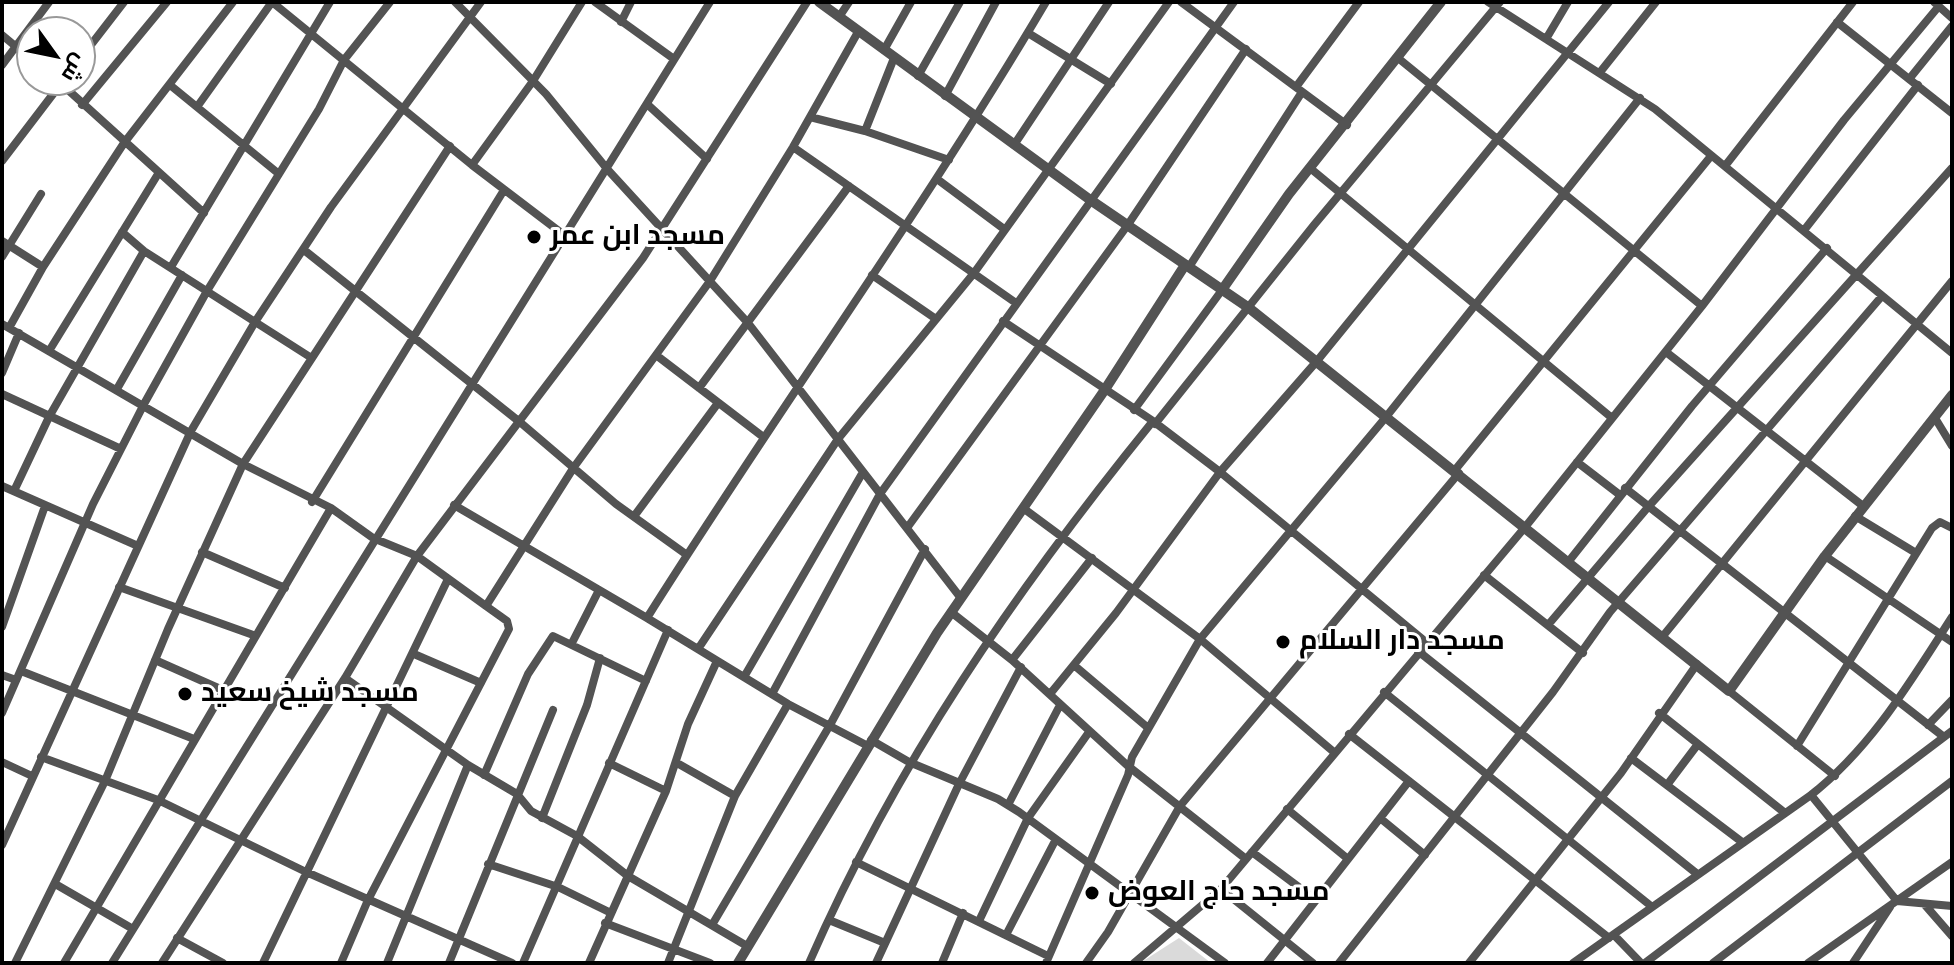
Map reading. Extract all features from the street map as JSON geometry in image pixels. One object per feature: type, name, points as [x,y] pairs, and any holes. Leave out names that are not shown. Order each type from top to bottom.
[{"type":"street","points":[[2,65],[49,2]]},
{"type":"street","points":[[96,38],[124,2]]},
{"type":"street","points":[[82,105],[167,2]]},
{"type":"street","points":[[233,2],[124,143],[5,326],[191,431],[243,464],[312,502],[331,508],[373,538],[417,556],[507,621],[509,629],[368,900],[341,963]]},
{"type":"street","points":[[197,107],[272,2],[472,165],[564,235]]},
{"type":"street","points":[[171,267],[330,2]]},
{"type":"street","points":[[2,713],[85,524],[144,404],[344,60],[390,2]]},
{"type":"street","points":[[455,2],[533,81],[608,170],[748,323],[960,597]]},
{"type":"street","points":[[2,845],[41,757],[75,691],[191,431],[255,322],[402,108],[481,2]]},
{"type":"street","points":[[472,165],[533,81],[582,2]]},
{"type":"street","points":[[595,2],[674,59]]},
{"type":"street","points":[[621,22],[631,2]]},
{"type":"street","points":[[112,963],[373,538],[608,170],[710,2]]},
{"type":"street","points":[[162,963],[345,678],[417,556],[521,423],[664,229],[807,2]]},
{"type":"street","points":[[819,2],[1047,170],[1249,308],[1589,576],[1835,776]]},
{"type":"street","points":[[839,17],[849,2]]},
{"type":"street","points":[[884,50],[911,2]]},
{"type":"street","points":[[918,76],[960,2]]},
{"type":"street","points":[[945,96],[996,2]]},
{"type":"street","points":[[647,618],[762,436],[937,179],[1046,2]]},
{"type":"street","points":[[1014,145],[1109,2]]},
{"type":"street","points":[[698,649],[838,439],[974,273],[1169,2]]},
{"type":"street","points":[[1181,2],[1347,125]]},
{"type":"street","points":[[772,694],[880,494],[1089,199],[1234,2]]},
{"type":"street","points":[[738,963],[960,597],[1104,391],[1359,2]]},
{"type":"street","points":[[1134,410],[1310,168],[1347,125],[1441,2]]},
{"type":"street","points":[[1546,39],[1568,2]]},
{"type":"street","points":[[1050,694],[1075,666],[1220,472],[1317,361],[1405,248],[1609,2]]},
{"type":"street","points":[[1601,71],[1656,2]]},
{"type":"street","points":[[1725,166],[1853,2]]},
{"type":"street","points":[[809,963],[856,862],[909,762],[986,640],[1062,536],[1495,4],[1640,98],[1805,229],[1952,353]]},
{"type":"street","points":[[1134,963],[1221,889],[1526,526],[1666,352],[1776,206],[1936,4],[1952,18]]},
{"type":"street","points":[[1837,22],[1952,113]]},
{"type":"street","points":[[1910,78],[1952,26]]},
{"type":"street","points":[[486,606],[574,467],[710,281],[793,147],[858,32]]},
{"type":"street","points":[[1028,33],[1111,84]]},
{"type":"street","points":[[2,35],[15,47]]},
{"type":"street","points":[[907,528],[1127,226],[1246,49]]},
{"type":"street","points":[[865,131],[894,58]]},
{"type":"street","points":[[1398,58],[1702,306]]},
{"type":"street","points":[[170,85],[279,174]]},
{"type":"street","points":[[1805,229],[1918,85]]},
{"type":"street","points":[[2,161],[50,96]]},
{"type":"street","points":[[74,96],[204,213]]},
{"type":"street","points":[[856,862],[979,921],[1047,960],[1128,775],[1128,766],[1147,727],[1200,639],[1386,417],[1640,98]]},
{"type":"street","points":[[647,104],[707,159]]},
{"type":"street","points":[[810,117],[865,131],[949,160]]},
{"type":"street","points":[[15,963],[57,885],[105,781],[202,552],[243,464],[450,146]]},
{"type":"street","points":[[793,147],[1016,303]]},
{"type":"street","points":[[1086,963],[1132,891],[1180,806],[1457,472],[1711,156]]},
{"type":"street","points":[[1310,168],[1612,418]]},
{"type":"street","points":[[1548,625],[1649,506],[1952,168]]},
{"type":"street","points":[[49,351],[158,174]]},
{"type":"street","points":[[937,179],[1004,229]]},
{"type":"street","points":[[699,388],[849,186]]},
{"type":"street","points":[[312,502],[504,190]]},
{"type":"street","points":[[2,257],[5,243],[41,194]]},
{"type":"street","points":[[122,232],[144,251],[310,357]]},
{"type":"street","points":[[5,243],[43,267]]},
{"type":"street","points":[[1569,561],[1708,386],[1827,248]]},
{"type":"street","points":[[304,250],[521,423],[616,504],[687,555]]},
{"type":"street","points":[[14,491],[49,417],[144,251]]},
{"type":"street","points":[[117,389],[182,275]]},
{"type":"street","points":[[872,275],[936,319]]},
{"type":"street","points":[[1663,636],[1952,281]]},
{"type":"street","points":[[1339,963],[1583,653],[1619,601],[1882,296]]},
{"type":"street","points":[[1003,321],[1039,348],[1154,422],[1220,472],[1426,642]]},
{"type":"street","points":[[2,373],[19,333]]},
{"type":"street","points":[[1666,352],[1863,506]]},
{"type":"street","points":[[656,355],[762,436]]},
{"type":"street","points":[[2,394],[121,449]]},
{"type":"street","points":[[1729,691],[1855,516],[1952,395]]},
{"type":"street","points":[[635,515],[718,403]]},
{"type":"street","points":[[1935,418],[1952,446]]},
{"type":"street","points":[[1577,462],[1649,506],[1944,737]]},
{"type":"street","points":[[744,677],[863,472]]},
{"type":"street","points":[[2,486],[138,546]]},
{"type":"street","points":[[454,505],[788,704],[1008,805],[1132,891],[1177,929],[1225,963]]},
{"type":"street","points":[[2,627],[45,506]]},
{"type":"street","points":[[64,963],[331,508]]},
{"type":"street","points":[[1023,508],[1200,639],[1335,753]]},
{"type":"street","points":[[1855,516],[1916,553]]},
{"type":"street","points":[[1797,746],[1936,523],[1952,528]]},
{"type":"street","points":[[712,925],[830,725],[925,549]]},
{"type":"street","points":[[202,552],[285,588]]},
{"type":"street","points":[[1825,556],[1952,642]]},
{"type":"street","points":[[1012,660],[1092,558]]},
{"type":"street","points":[[1484,575],[1583,653]]},
{"type":"street","points":[[263,963],[304,871],[414,654],[448,579]]},
{"type":"street","points":[[119,587],[256,636]]},
{"type":"street","points":[[572,643],[599,590]]},
{"type":"street","points":[[951,612],[1021,667],[1128,766],[1316,900]]},
{"type":"street","points":[[1573,963],[1835,776],[1856,755],[1898,701],[1952,617]]},
{"type":"street","points":[[523,963],[668,630]]},
{"type":"street","points":[[484,775],[528,674],[549,640],[558,636],[646,681]]},
{"type":"street","points":[[1418,651],[1696,873]]},
{"type":"street","points":[[414,654],[481,683]]},
{"type":"street","points":[[542,818],[587,705],[600,658]]},
{"type":"street","points":[[155,660],[225,691]]},
{"type":"street","points":[[589,963],[666,791],[688,724],[717,661]]},
{"type":"street","points":[[1473,962],[1534,879],[1601,798],[1697,664]]},
{"type":"street","points":[[1075,666],[1147,727]]},
{"type":"street","points":[[876,963],[959,784],[1021,667]]},
{"type":"street","points":[[21,671],[194,739]]},
{"type":"street","points":[[2,675],[16,680]]},
{"type":"street","points":[[345,678],[468,765],[517,794],[542,818],[577,836],[628,876],[747,946]]},
{"type":"street","points":[[1384,692],[1651,906]]},
{"type":"street","points":[[1928,725],[1952,700]]},
{"type":"street","points":[[668,963],[735,796],[788,704]]},
{"type":"street","points":[[1008,805],[1060,705]]},
{"type":"street","points":[[449,963],[553,710]]},
{"type":"street","points":[[1659,713],[1785,813]]},
{"type":"street","points":[[1349,734],[1643,963],[1952,731]]},
{"type":"street","points":[[979,921],[1028,818],[1089,732]]},
{"type":"street","points":[[1667,785],[1698,744]]},
{"type":"street","points":[[41,757],[158,800],[304,871],[512,963]]},
{"type":"street","points":[[1631,758],[1742,842]]},
{"type":"street","points":[[2,762],[32,776]]},
{"type":"street","points":[[609,763],[666,791]]},
{"type":"street","points":[[677,763],[735,796]]},
{"type":"street","points":[[387,963],[468,765]]},
{"type":"street","points":[[1267,963],[1409,781]]},
{"type":"street","points":[[1713,963],[1952,781]]},
{"type":"street","points":[[1811,795],[1857,852],[1893,904]]},
{"type":"street","points":[[1287,809],[1348,859]]},
{"type":"street","points":[[1380,818],[1425,855]]},
{"type":"street","points":[[1006,935],[1056,839]]},
{"type":"street","points":[[1808,963],[1952,862]]},
{"type":"street","points":[[488,864],[558,887],[611,913]]},
{"type":"street","points":[[57,885],[133,929]]},
{"type":"street","points":[[1221,889],[1313,963]]},
{"type":"street","points":[[1893,904],[1952,906]]},
{"type":"street","points":[[1853,963],[1893,904]]},
{"type":"street","points":[[1925,905],[1952,936]]},
{"type":"street","points":[[942,963],[963,913]]},
{"type":"street","points":[[829,920],[885,943]]},
{"type":"street","points":[[605,923],[710,963]]},
{"type":"street","points":[[177,938],[223,963]]},
{"type":"shaded area","points":[[1179,938],[1211,963],[1140,963]]},
{"type":"place","name":"مسجد ابن عمر","points":[[534,237]]},
{"type":"place","name":"مسجد دار السلام","points":[[1283,642]]},
{"type":"place","name":"مسجد شيخ سعيد","points":[[185,694]]},
{"type":"place","name":"مسجد حاج العوض","points":[[1092,893]]}]
